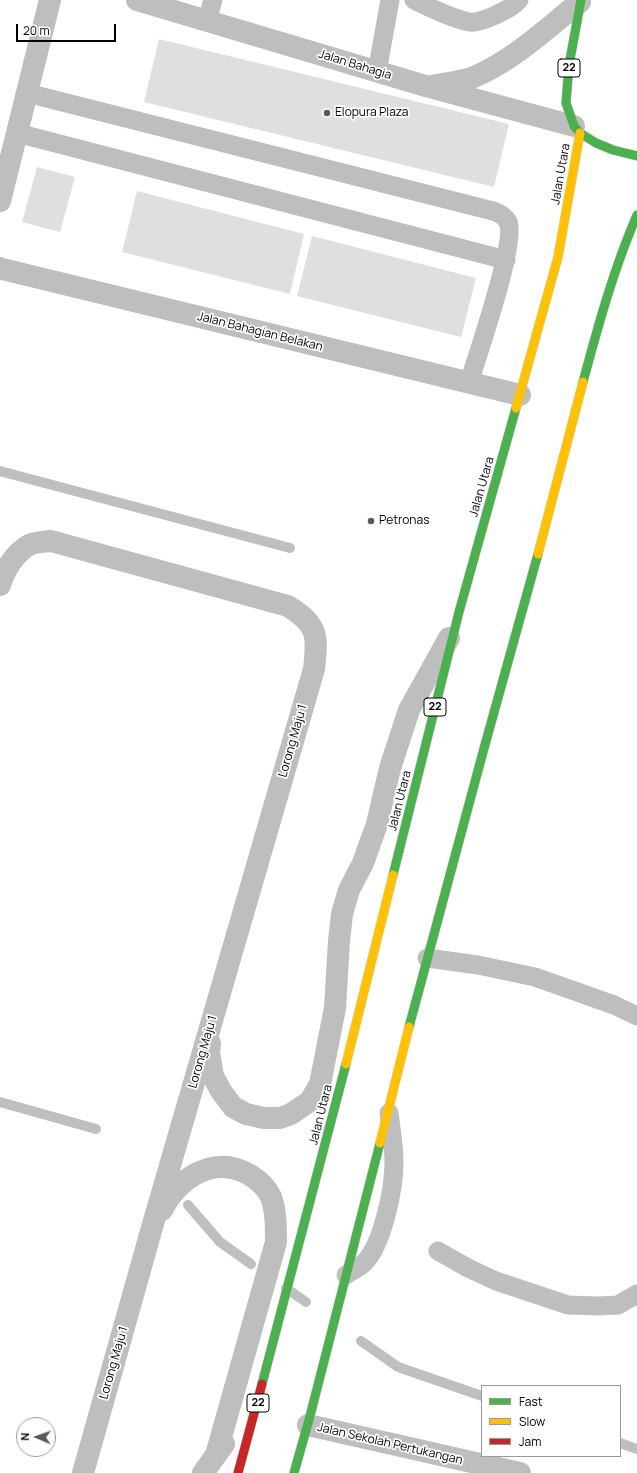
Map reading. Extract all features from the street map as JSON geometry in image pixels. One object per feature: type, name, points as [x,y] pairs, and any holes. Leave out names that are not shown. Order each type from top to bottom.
[{"type":"highway","name":"22","points":[[577,130],[566,103],[569,65],[581,1]]},
{"type":"highway","points":[[577,130],[596,143],[613,150],[637,156]]},
{"type":"highway","name":"Jalan Utara","points":[[238,1473],[277,1333],[328,1137],[454,629],[558,257],[577,130]]},
{"type":"highway","points":[[388,1110],[483,752],[548,518],[595,338],[626,240],[637,215]]},
{"type":"highway","points":[[294,1473],[308,1425],[346,1275]]},
{"type":"street","points":[[0,201],[50,0]]},
{"type":"street","name":"Jalan Bahagia","points":[[137,0],[577,130]]},
{"type":"street","points":[[429,87],[473,77],[494,66],[518,51],[581,1]]},
{"type":"street","name":"Jalan Bahagian Belakan","points":[[0,268],[520,395]]},
{"type":"street","name":"Lorong Maju 1","points":[[0,585],[2,578],[12,560],[30,545],[51,541],[288,606],[303,615],[314,630],[317,647],[314,669],[151,1231],[83,1473]]},
{"type":"street","points":[[328,1137],[339,941],[342,914],[349,890],[363,863],[377,824],[390,768],[409,710],[454,629]]},
{"type":"street","points":[[214,1014],[209,1052],[213,1076],[221,1091],[232,1107],[246,1114],[264,1118],[280,1118],[292,1114],[310,1101],[320,1084],[335,1008]]},
{"type":"street","points":[[151,1231],[167,1199],[176,1189],[196,1174],[209,1168],[228,1168],[243,1171],[258,1180],[270,1196],[275,1215],[276,1242],[216,1455]]},
{"type":"street","points":[[203,1473],[240,1420],[277,1333]]},
{"type":"street","name":"Jalan Sekolah Pertukangan","points":[[308,1425],[520,1473]]},
{"type":"lane","points":[[207,21],[213,0]]},
{"type":"lane","points":[[377,72],[390,0]]},
{"type":"lane","points":[[414,0],[445,14],[471,22],[498,15],[516,4],[519,0]]},
{"type":"lane","points":[[27,93],[493,211],[502,215],[508,222],[510,238],[506,260],[469,383]]},
{"type":"lane","points":[[17,133],[506,260]]},
{"type":"lane","points":[[428,958],[478,965],[535,977],[614,1005],[637,1016]]},
{"type":"lane","points":[[346,1275],[363,1264],[371,1254],[383,1224],[394,1178],[394,1146],[388,1110]]},
{"type":"lane","points":[[438,1251],[468,1268],[496,1281],[568,1305],[618,1305],[637,1294]]},
{"type":"building","name":"Elopura Plaza","points":[[159,39],[509,124],[494,187],[144,102]]},
{"type":"building","points":[[37,167],[75,177],[60,232],[22,222]]},
{"type":"building","points":[[137,191],[304,234],[290,294],[122,252]]},
{"type":"building","points":[[312,236],[476,278],[461,337],[297,296]]},
{"type":"waterway","points":[[0,471],[290,548]]},
{"type":"waterway","points":[[0,1102],[96,1129]]},
{"type":"waterway","points":[[188,1205],[220,1242],[251,1264]]},
{"type":"waterway","points":[[286,1288],[306,1302]]},
{"type":"waterway","points":[[361,1341],[398,1367],[481,1396]]},
{"type":"waterway","points":[[621,1443],[637,1449]]},
{"type":"traffic: fast","points":[[581,0],[569,65],[566,103],[574,126],[580,133],[596,143],[613,150],[637,156]]},
{"type":"traffic: fast","points":[[583,382],[614,276],[637,215]]},
{"type":"traffic: fast","points":[[393,875],[459,612],[516,408]]},
{"type":"traffic: fast","points":[[409,1027],[538,554]]},
{"type":"traffic: fast","points":[[262,1384],[346,1064]]},
{"type":"traffic: fast","points":[[294,1473],[380,1143]]},
{"type":"traffic: slow","points":[[516,408],[558,257],[580,133]]},
{"type":"traffic: slow","points":[[538,554],[583,382]]},
{"type":"traffic: slow","points":[[346,1064],[393,875]]},
{"type":"traffic: slow","points":[[380,1143],[409,1027]]},
{"type":"traffic: jam","points":[[238,1473],[262,1384]]},
{"type":"place","name":"Elopura Plaza","points":[[327,113]]},
{"type":"place","name":"Petronas","points":[[371,521]]}]
